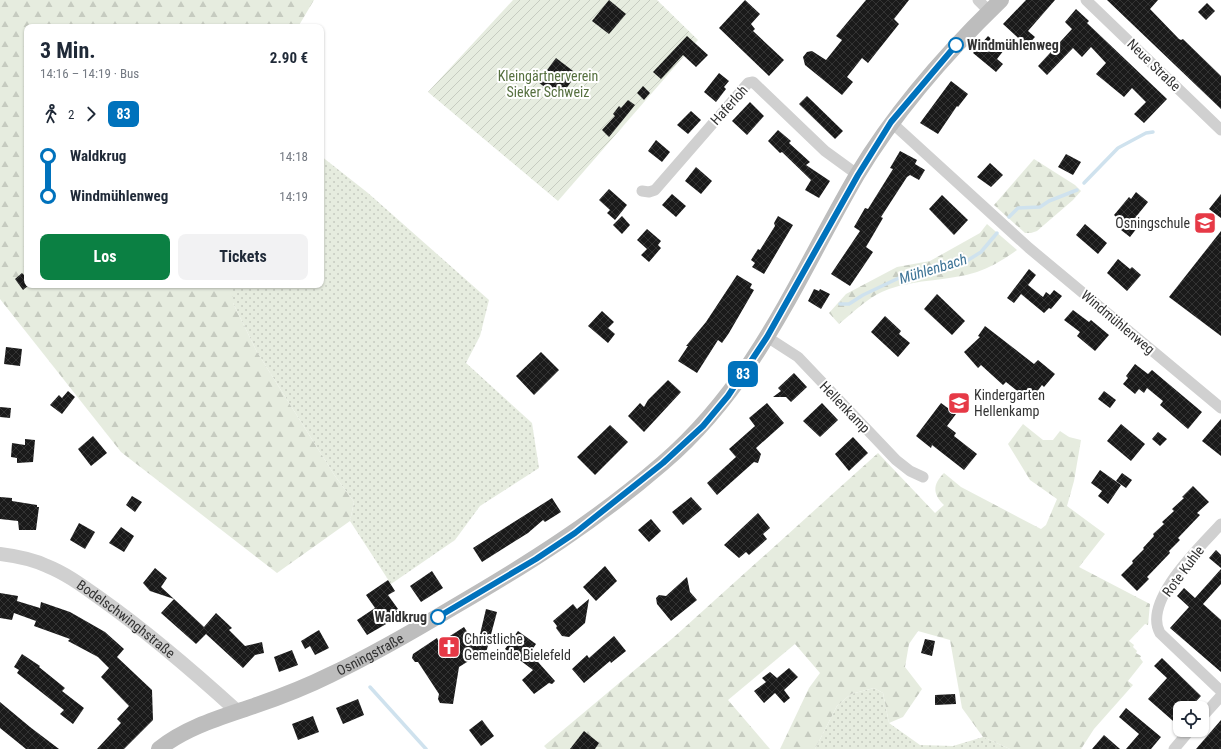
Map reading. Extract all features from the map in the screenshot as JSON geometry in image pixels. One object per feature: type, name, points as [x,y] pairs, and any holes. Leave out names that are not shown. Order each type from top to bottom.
[{"type":"main road","name":"Osningstraße","points":[[160,749],[199,725],[312,684],[366,658],[516,571],[575,533],[658,468],[703,426],[728,396],[767,337],[858,175],[891,122],[949,53],[1001,0]]},
{"type":"street","points":[[978,0],[989,11]]},
{"type":"street","name":"Neue Straße","points":[[1086,0],[1221,130]]},
{"type":"street","name":"Haferloh","points":[[642,191],[649,192],[655,190],[748,83],[753,82],[825,151],[858,175]]},
{"type":"street","name":"Windmühlenweg","points":[[891,122],[1029,248],[1221,408]]},
{"type":"street","name":"Hellenkamp","points":[[767,337],[798,357],[896,460],[906,468],[923,477]]},
{"type":"street","name":"Rote Kuhle","points":[[1221,524],[1190,558],[1169,586],[1157,610],[1156,622],[1160,633],[1221,692]]},
{"type":"street","name":"Bodelschwinghstraße","points":[[0,554],[22,557],[46,565],[77,582],[157,641],[237,711]]},
{"type":"street","points":[[1209,709],[1221,696]]},
{"type":"street","points":[[1174,749],[1184,737]]},
{"type":"green space","points":[[0,0],[314,0],[300,24],[24,24],[24,288],[233,288],[233,303],[257,352],[335,476],[354,502],[350,521],[277,573],[121,452],[0,299]]},
{"type":"green space","name":"Kleingärtnerverein Sieker Schweiz","points":[[513,0],[657,0],[698,40],[558,201],[428,92]]},
{"type":"green space","points":[[324,158],[368,193],[489,300],[480,336],[466,363],[532,423],[539,468],[480,506],[455,540],[391,584],[350,521],[354,502],[335,476],[257,352],[233,303],[233,288],[324,288]]},
{"type":"green space","points":[[1034,159],[1075,185],[1081,191],[1073,200],[1037,231],[1025,233],[994,205]]},
{"type":"green space","points":[[987,224],[1017,250],[1008,257],[977,272],[955,277],[911,283],[889,289],[862,304],[839,324],[829,313],[846,294],[897,267],[930,261],[980,233]]},
{"type":"green space","points":[[1023,424],[1043,440],[1053,440],[1060,431],[1069,437],[1081,440],[1074,481],[1067,506],[1105,534],[1079,567],[1150,604],[1148,625],[1145,624],[1129,641],[1134,645],[1133,647],[1137,651],[1136,653],[1141,656],[1140,658],[1143,662],[1128,681],[1133,685],[1094,729],[1081,749],[1010,749],[983,737],[962,708],[950,640],[918,631],[909,644],[905,667],[922,689],[903,717],[889,723],[883,693],[874,688],[851,694],[837,706],[815,749],[780,749],[809,688],[820,673],[795,644],[728,700],[770,749],[547,749],[544,746],[674,637],[878,453],[935,513],[944,505],[937,497],[935,489],[940,477],[944,473],[961,487],[1041,529],[1046,525],[1057,499],[1030,480],[1008,444]]},
{"type":"green space","points":[[874,688],[883,693],[889,723],[920,745],[953,746],[983,737],[1010,749],[815,749],[837,706],[851,694]]},
{"type":"building","points":[[609,0],[626,14],[609,34],[592,21]]},
{"type":"building","points":[[745,0],[760,14],[751,24],[755,29],[753,31],[784,60],[769,76],[719,28]]},
{"type":"building","points":[[866,0],[909,0],[894,19],[899,24],[868,63],[862,58],[847,77],[853,82],[842,95],[805,65],[803,57],[807,52],[812,51],[826,60],[842,40],[836,36]]},
{"type":"building","points":[[1026,0],[1055,0],[1028,31],[1035,37],[1027,46],[1003,24]]},
{"type":"building","points":[[1107,0],[1158,0],[1150,9],[1179,39],[1183,39],[1221,76],[1221,109]]},
{"type":"building","points":[[1207,3],[1215,11],[1206,20],[1198,12]]},
{"type":"building","points":[[1076,9],[1089,21],[1087,23],[1167,99],[1144,123],[1134,114],[1146,102],[1132,88],[1124,97],[1096,74],[1106,63],[1091,47],[1082,57],[1073,48],[1047,75],[1038,66],[1072,29],[1065,22]]},
{"type":"building","points":[[687,36],[708,55],[696,67],[683,55],[661,79],[653,72]]},
{"type":"building","points":[[988,36],[1004,50],[997,59],[1003,64],[996,72],[973,53]]},
{"type":"building","points":[[556,58],[577,74],[559,98],[538,82]]},
{"type":"building","points":[[719,73],[729,81],[724,87],[726,89],[716,102],[704,92]]},
{"type":"building","points":[[951,81],[968,94],[958,107],[957,106],[938,134],[920,123]]},
{"type":"building","points":[[643,86],[650,93],[644,100],[637,93]]},
{"type":"building","points":[[807,96],[843,131],[835,139],[799,104]]},
{"type":"building","points":[[628,100],[635,105],[609,137],[602,130],[615,116],[613,114],[619,106],[621,108]]},
{"type":"building","points":[[750,102],[764,116],[747,135],[732,121]]},
{"type":"building","points":[[691,111],[701,120],[688,134],[677,125]]},
{"type":"building","points":[[778,130],[791,141],[789,143],[810,162],[806,165],[830,181],[819,198],[805,190],[811,180],[782,152],[780,153],[768,141]]},
{"type":"building","points":[[656,140],[670,152],[662,162],[648,151]]},
{"type":"building","points":[[900,151],[917,160],[915,164],[925,170],[919,180],[910,175],[907,177],[881,217],[883,218],[866,247],[873,252],[850,286],[831,274],[860,231],[854,227],[865,208],[868,209],[893,169],[890,168]]},
{"type":"building","points":[[1066,154],[1081,162],[1073,175],[1058,167]]},
{"type":"building","points":[[990,163],[1003,175],[991,187],[977,177]]},
{"type":"building","points":[[696,167],[712,181],[701,194],[685,181]]},
{"type":"building","points":[[609,189],[627,205],[615,220],[607,213],[610,210],[599,200]]},
{"type":"building","points":[[1136,192],[1148,202],[1131,223],[1137,228],[1130,237],[1121,230],[1125,225],[1114,215],[1129,197],[1131,199]]},
{"type":"building","points":[[672,194],[686,206],[676,217],[662,205]]},
{"type":"building","points":[[1221,194],[1221,218],[1209,209]]},
{"type":"building","points":[[942,195],[968,220],[954,235],[929,209]]},
{"type":"building","points":[[622,216],[630,225],[622,234],[613,225]]},
{"type":"building","points":[[778,216],[793,225],[764,274],[752,267],[755,263],[751,260],[758,249],[760,250],[775,226],[774,223]]},
{"type":"building","points":[[1085,224],[1107,243],[1098,254],[1076,235]]},
{"type":"building","points":[[647,229],[661,241],[658,245],[661,248],[649,262],[641,255],[647,249],[637,240]]},
{"type":"building","points":[[1221,231],[1221,336],[1169,297]]},
{"type":"building","points":[[1118,259],[1130,269],[1132,267],[1141,275],[1127,291],[1107,273]]},
{"type":"building","points":[[1029,269],[1036,275],[1028,285],[1043,297],[1046,292],[1050,295],[1054,290],[1062,296],[1051,309],[1049,308],[1044,313],[1021,294],[1014,303],[1007,298]]},
{"type":"building","points":[[22,273],[24,275],[24,288],[25,288],[23,290],[15,279]]},
{"type":"building","points":[[737,275],[752,284],[750,288],[754,290],[729,333],[722,343],[718,340],[697,373],[678,361],[688,346],[686,346],[706,322]]},
{"type":"building","points":[[814,289],[819,291],[820,289],[830,294],[821,309],[808,301]]},
{"type":"building","points":[[937,294],[965,321],[952,335],[924,309]]},
{"type":"building","points":[[1073,310],[1089,322],[1091,320],[1109,335],[1095,351],[1077,336],[1080,332],[1064,320]]},
{"type":"building","points":[[602,311],[614,322],[608,328],[615,334],[608,343],[588,326]]},
{"type":"building","points":[[885,316],[901,331],[899,334],[910,343],[898,357],[871,332]]},
{"type":"building","points":[[985,326],[1034,364],[1038,360],[1055,374],[1044,387],[1042,385],[1030,401],[1006,382],[1003,385],[981,365],[978,368],[964,352],[980,337],[978,336]]},
{"type":"building","points":[[6,347],[22,349],[20,366],[4,364]]},
{"type":"building","points":[[541,352],[559,370],[534,395],[516,376]]},
{"type":"building","points":[[1135,364],[1148,374],[1152,370],[1202,412],[1188,429],[1160,405],[1163,401],[1147,388],[1144,393],[1139,389],[1135,394],[1123,384],[1128,378],[1126,376]]},
{"type":"building","points":[[794,373],[807,387],[791,402],[786,397],[773,397],[781,391],[778,388]]},
{"type":"building","points":[[668,380],[681,392],[644,432],[628,416],[640,403],[644,407],[648,400]]},
{"type":"building","points":[[68,391],[75,397],[62,414],[50,405],[59,395],[62,398]]},
{"type":"building","points":[[1104,391],[1116,400],[1110,408],[1098,399]]},
{"type":"building","points":[[767,403],[784,423],[756,448],[761,454],[758,463],[754,462],[717,495],[707,483],[736,457],[729,449],[755,426],[749,418]]},
{"type":"building","points":[[822,403],[838,420],[820,437],[803,421]]},
{"type":"building","points":[[941,403],[956,414],[947,426],[956,433],[954,436],[977,454],[964,470],[932,445],[931,448],[916,436]]},
{"type":"building","points":[[0,407],[11,408],[10,418],[0,417]]},
{"type":"building","points":[[1221,419],[1221,456],[1202,441]]},
{"type":"building","points":[[1121,424],[1145,444],[1131,461],[1107,441]]},
{"type":"building","points":[[610,425],[628,442],[595,475],[577,457]]},
{"type":"building","points":[[1158,432],[1167,439],[1160,446],[1152,439]]},
{"type":"building","points":[[93,436],[107,453],[91,466],[78,449]]},
{"type":"building","points":[[853,437],[868,453],[849,471],[835,454]]},
{"type":"building","points":[[25,439],[35,440],[33,462],[17,463],[17,458],[11,457],[12,443],[25,445]]},
{"type":"building","points":[[1100,470],[1121,485],[1108,504],[1098,496],[1102,491],[1091,483]]},
{"type":"building","points":[[1122,473],[1132,480],[1126,488],[1116,481]]},
{"type":"building","points":[[1193,486],[1209,502],[1197,513],[1200,515],[1178,538],[1180,540],[1169,551],[1170,553],[1147,577],[1149,579],[1137,591],[1121,575],[1144,549],[1143,548],[1154,536],[1153,534],[1164,524],[1162,522],[1174,511],[1172,509],[1184,498],[1182,497]]},
{"type":"building","points":[[132,496],[142,502],[135,512],[126,505]]},
{"type":"building","points":[[0,497],[12,498],[12,501],[37,505],[37,507],[39,507],[36,530],[19,530],[18,521],[0,519]]},
{"type":"building","points":[[691,497],[702,509],[683,525],[672,512]]},
{"type":"building","points":[[552,498],[561,512],[545,522],[543,520],[528,533],[482,562],[473,548]]},
{"type":"building","points":[[758,513],[770,528],[763,534],[767,539],[749,555],[746,552],[739,558],[724,545]]},
{"type":"building","points":[[651,519],[661,531],[649,542],[638,530]]},
{"type":"building","points":[[79,523],[95,532],[85,549],[70,540]]},
{"type":"building","points":[[121,527],[134,536],[124,552],[109,543]]},
{"type":"building","points":[[1216,550],[1221,555],[1221,568],[1209,558]]},
{"type":"building","points":[[605,566],[617,581],[596,601],[583,587]]},
{"type":"building","points":[[155,568],[167,578],[161,587],[174,599],[150,591],[143,583]]},
{"type":"building","points":[[1221,569],[1221,584],[1203,604],[1221,620],[1221,672],[1170,628],[1189,607],[1177,596],[1184,588],[1195,598]]},
{"type":"building","points":[[432,571],[443,588],[421,602],[410,586]]},
{"type":"building","points":[[687,577],[690,592],[697,600],[671,621],[657,604],[656,598],[659,595],[666,596]]},
{"type":"building","points":[[388,580],[395,591],[388,595],[398,609],[396,610],[400,616],[367,635],[357,620],[375,608],[366,595]]},
{"type":"building","points":[[0,593],[18,596],[17,601],[40,608],[41,602],[70,612],[105,632],[124,649],[117,657],[152,690],[153,720],[124,749],[97,749],[121,723],[117,719],[129,706],[101,677],[109,668],[98,657],[68,641],[70,639],[34,626],[36,621],[14,613],[12,620],[0,618]]},
{"type":"building","points":[[174,599],[204,627],[216,613],[232,628],[229,630],[245,646],[262,642],[264,653],[255,655],[243,668],[206,634],[196,644],[161,613]]},
{"type":"building","points":[[589,599],[585,623],[569,637],[562,636],[553,621],[573,604],[577,609]]},
{"type":"building","points":[[486,609],[497,612],[486,653],[483,652],[459,667],[453,704],[440,703],[438,699],[439,694],[418,662],[415,662],[412,658],[413,654],[437,638],[439,643],[464,627],[477,647]]},
{"type":"building","points":[[319,630],[329,648],[315,655],[310,646],[305,649],[301,641]]},
{"type":"building","points":[[518,631],[536,644],[530,653],[555,681],[552,684],[549,683],[534,694],[522,680],[533,670],[505,649]]},
{"type":"building","points":[[614,636],[626,651],[611,663],[610,661],[584,683],[572,669],[587,655],[589,658]]},
{"type":"building","points":[[925,639],[935,641],[932,656],[921,653]]},
{"type":"building","points":[[292,650],[298,665],[279,672],[274,657]]},
{"type":"building","points":[[22,654],[40,666],[39,667],[65,688],[62,691],[84,708],[73,724],[60,714],[64,710],[17,673],[19,670],[14,667]]},
{"type":"building","points":[[1162,658],[1201,696],[1196,701],[1173,701],[1173,721],[1148,699],[1167,678],[1154,666]]},
{"type":"building","points":[[789,668],[798,677],[784,690],[790,698],[784,703],[775,693],[764,703],[754,691],[766,682],[762,678],[770,672],[777,678]]},
{"type":"building","points":[[955,694],[956,704],[935,705],[935,695]]},
{"type":"building","points":[[358,699],[364,715],[343,724],[336,708]]},
{"type":"building","points":[[0,702],[59,749],[26,749],[0,728]]},
{"type":"building","points":[[1126,708],[1161,737],[1151,749],[1126,749],[1139,734],[1119,717]]},
{"type":"building","points":[[313,716],[319,732],[298,740],[292,724]]},
{"type":"building","points":[[482,720],[494,736],[481,746],[469,730]]},
{"type":"building","points":[[1221,720],[1221,749],[1196,749],[1206,737],[1209,737],[1209,734]]},
{"type":"building","points":[[584,731],[599,743],[595,749],[570,749]]},
{"type":"building","points":[[1104,735],[1120,749],[1092,749]]},
{"type":"waterway","name":"Mühlenbach","points":[[1084,183],[1118,148],[1146,133],[1153,132]]},
{"type":"waterway","name":"Mühlenbach","points":[[1009,217],[1018,208],[1040,207],[1049,201],[1077,190]]},
{"type":"waterway","name":"Mühlenbach","points":[[840,304],[849,304],[863,295],[901,277],[920,271],[965,262],[981,252],[997,233]]},
{"type":"waterway","name":"Mühlenbach","points":[[370,687],[426,749]]},
{"type":"bus line","name":"83","points":[[438,617],[536,559],[575,533],[663,463],[703,426],[728,396],[746,371],[793,292],[858,175],[891,122],[956,45]]},
{"type":"place","name":"Windmühlenweg","points":[[956,45]]},
{"type":"place","name":"Osningschule","points":[[1205,223]]},
{"type":"place","name":"Kindergarten Hellenkamp","points":[[959,403]]},
{"type":"place","name":"Waldkrug","points":[[438,617]]},
{"type":"place","name":"Christliche Gemeinde Bielefeld","points":[[449,647]]}]
